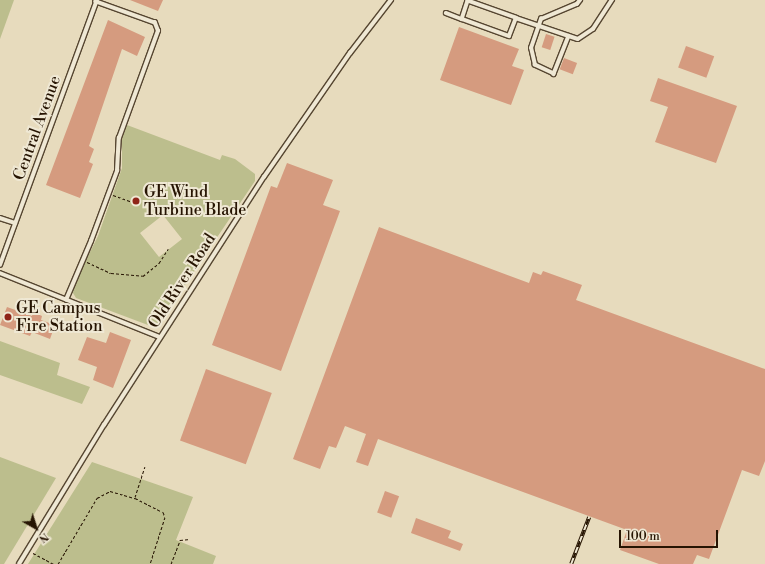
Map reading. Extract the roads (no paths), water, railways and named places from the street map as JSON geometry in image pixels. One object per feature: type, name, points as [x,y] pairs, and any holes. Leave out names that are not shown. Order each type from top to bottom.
[{"type":"lane","name":"Old River Road","points":[[18,564],[160,337],[264,177],[350,53],[391,0]]},
{"type":"lane","points":[[569,36],[554,74],[535,65],[531,48],[541,19],[577,4],[580,0]]},
{"type":"lane","points":[[462,19],[468,1],[578,39],[593,29],[612,0]]},
{"type":"lane","points":[[66,300],[109,193],[119,160],[119,138],[158,30],[155,23],[96,1]]},
{"type":"lane","name":"Central Avenue","points":[[0,265],[96,1]]},
{"type":"lane","points":[[446,13],[509,36],[516,18]]},
{"type":"lane","points":[[0,218],[15,223]]},
{"type":"lane","points":[[0,273],[160,337]]},
{"type":"railway","points":[[571,564],[589,517]]},
{"type":"place","name":"GE Wind Turbine Blade","points":[[136,201]]},
{"type":"place","name":"GE Campus Fire Station","points":[[8,317]]}]
